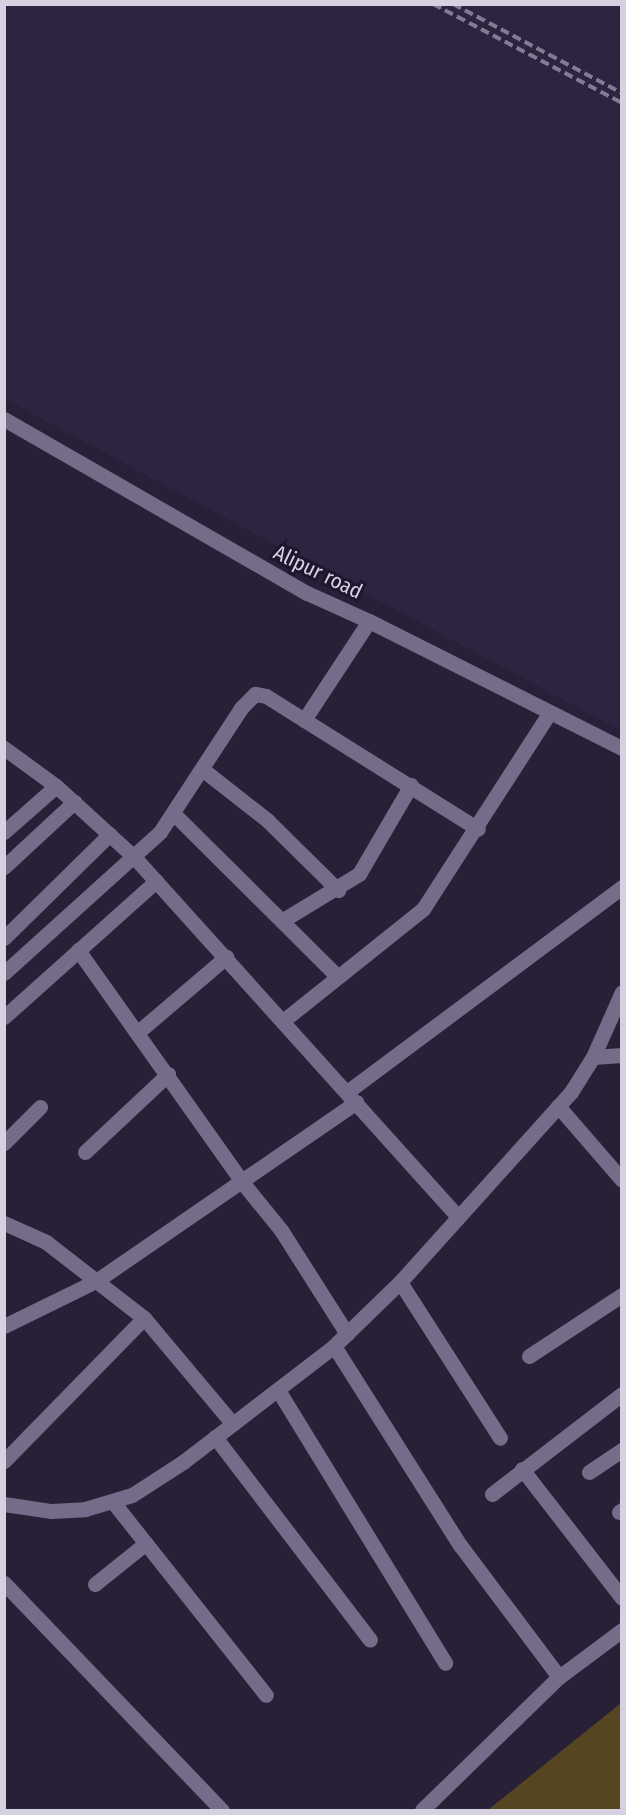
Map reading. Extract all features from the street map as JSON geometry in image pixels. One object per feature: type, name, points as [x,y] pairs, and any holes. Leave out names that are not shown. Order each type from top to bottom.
[{"type":"street","name":"Alipur road","points":[[4,419],[307,594],[369,621],[621,748]]},
{"type":"street","points":[[304,720],[369,621]]},
{"type":"street","points":[[4,973],[135,858],[174,814],[241,708],[255,694],[266,696],[478,829]]},
{"type":"street","points":[[284,1020],[423,909],[478,829],[550,712]]},
{"type":"street","points":[[4,748],[56,786],[135,858],[284,1020],[458,1217]]},
{"type":"street","points":[[202,769],[267,820],[338,890]]},
{"type":"street","points":[[283,921],[338,890],[369,861],[411,785]]},
{"type":"street","points":[[33,840],[7,826],[56,786]]},
{"type":"street","points":[[4,867],[74,802]]},
{"type":"street","points":[[174,814],[337,976]]},
{"type":"street","points":[[4,938],[110,834]]},
{"type":"street","points":[[4,1017],[156,881]]},
{"type":"street","points":[[4,1326],[96,1281],[242,1182],[621,887]]},
{"type":"street","points":[[78,950],[168,1074],[242,1182],[281,1230],[346,1334]]},
{"type":"street","points":[[138,1032],[226,957]]},
{"type":"street","points":[[4,1504],[51,1511],[113,1502],[151,1484],[334,1346],[400,1282],[558,1106],[593,1057],[621,992]]},
{"type":"street","points":[[606,1026],[621,1022]]},
{"type":"street","points":[[593,1057],[621,1055]]},
{"type":"street","points":[[85,1152],[168,1074]]},
{"type":"street","points":[[558,1106],[621,1180]]},
{"type":"street","points":[[4,1143],[40,1107]]},
{"type":"street","points":[[4,1223],[38,1236],[144,1318],[233,1424]]},
{"type":"street","points":[[400,1282],[500,1438]]},
{"type":"street","points":[[529,1356],[621,1295]]},
{"type":"street","points":[[4,1461],[144,1318]]},
{"type":"street","points":[[334,1346],[460,1545],[559,1677]]},
{"type":"street","points":[[278,1390],[445,1663]]},
{"type":"street","points":[[492,1494],[621,1394]]},
{"type":"street","points":[[215,1437],[370,1640]]},
{"type":"street","points":[[589,1472],[621,1449]]},
{"type":"street","points":[[522,1469],[621,1598]]},
{"type":"street","points":[[113,1502],[266,1695]]},
{"type":"street","points":[[95,1584],[146,1543]]},
{"type":"street","points":[[4,1583],[222,1810]]},
{"type":"street","points":[[422,1810],[559,1677],[621,1630]]},
{"type":"shaded area","points":[[4,5],[621,5],[621,731],[5,399]]},
{"type":"shaded area","points":[[621,1703],[621,1810],[488,1810]]},
{"type":"railway","points":[[433,4],[622,103]]},
{"type":"railway","points":[[453,4],[622,93]]}]
